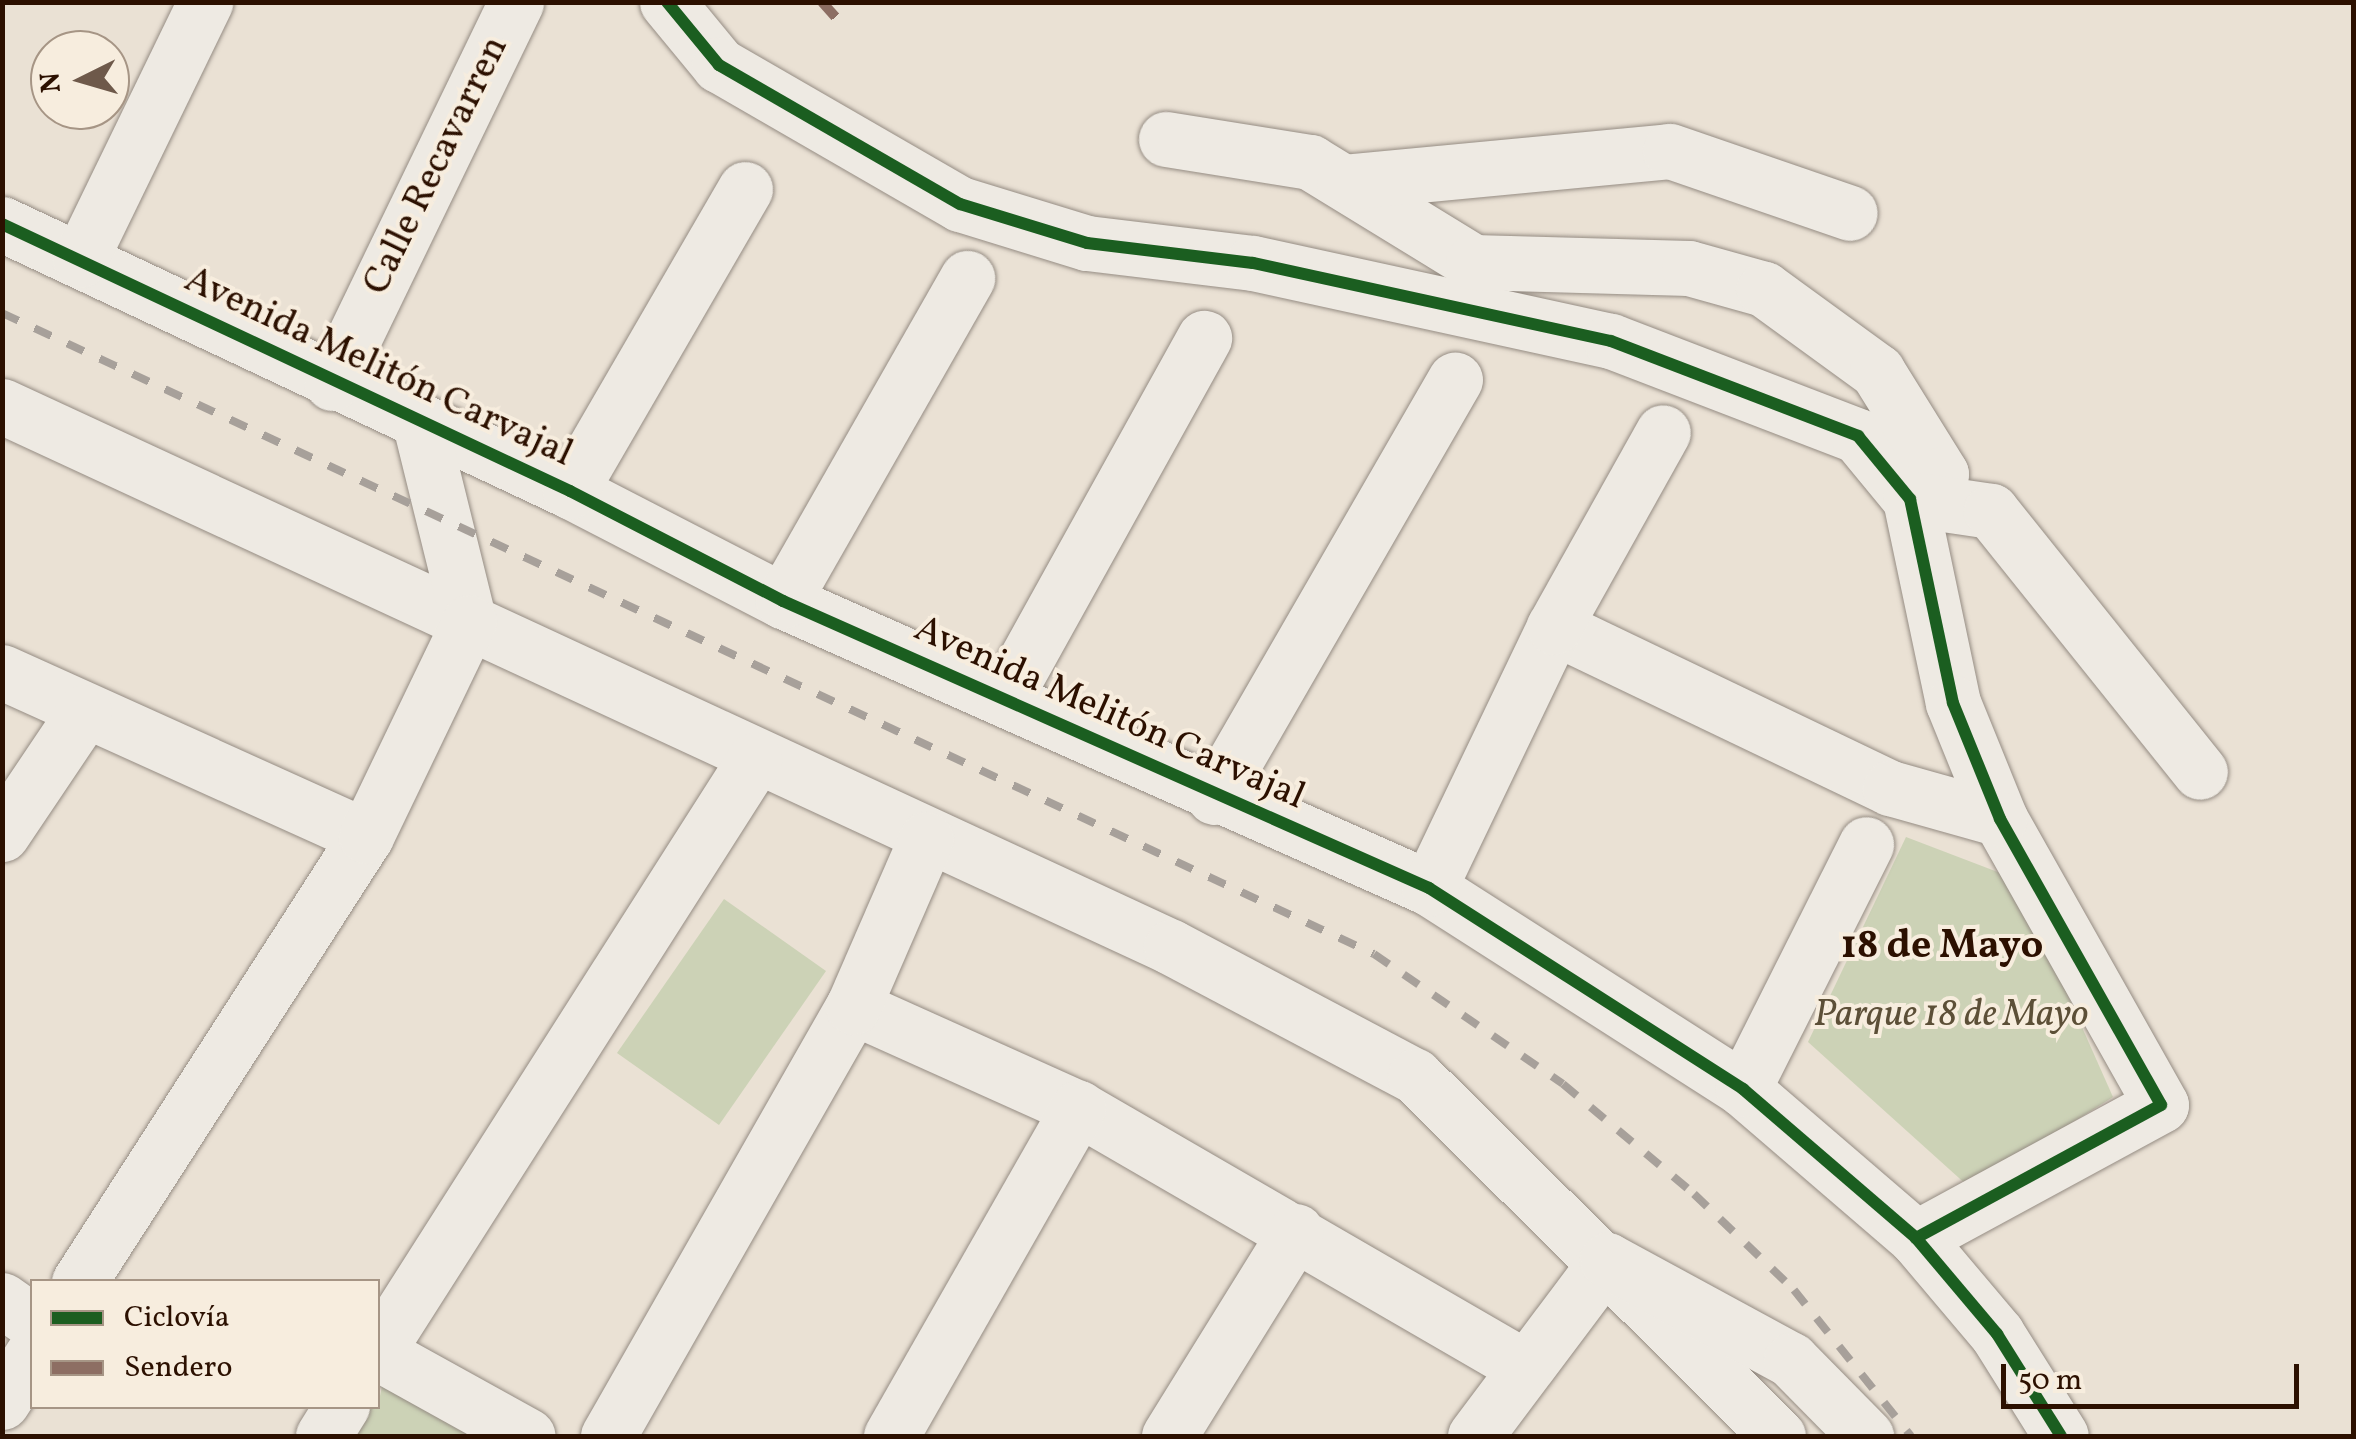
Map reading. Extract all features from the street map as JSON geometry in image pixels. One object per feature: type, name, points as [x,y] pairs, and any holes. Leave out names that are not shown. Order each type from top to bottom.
[{"type":"street","points":[[80,260],[205,2]]},
{"type":"street","name":"Calle Recavarren","points":[[332,384],[516,2]]},
{"type":"street","points":[[667,2],[719,65],[960,204],[1087,243],[1253,262],[1611,341],[1858,436],[1910,499],[1953,703],[2000,819],[2161,1105],[1916,1238]]},
{"type":"street","points":[[1166,139],[1310,162],[1473,262],[1688,268],[1764,288],[1878,371],[1941,474],[1910,499]]},
{"type":"street","points":[[1344,182],[1670,151],[1850,213]]},
{"type":"street","points":[[570,491],[745,189]]},
{"type":"street","name":"Avenida Melitón Carvajal","points":[[2,224],[332,384],[570,491],[783,601],[1214,797],[1428,888],[1743,1089],[1916,1238],[1997,1334],[2061,1436]]},
{"type":"street","points":[[783,601],[968,278]]},
{"type":"street","points":[[1004,699],[1204,338]]},
{"type":"street","points":[[1214,797],[1455,379]]},
{"type":"street","points":[[2,406],[469,622],[754,760],[1171,947],[1415,1076],[1607,1260],[1778,1436]]},
{"type":"street","name":"Avenida Melitón Carvajal","points":[[420,424],[469,622]]},
{"type":"street","points":[[1428,888],[1554,627],[1664,432]]},
{"type":"street","points":[[1910,499],[1991,511],[2200,772]]},
{"type":"street","points":[[82,1279],[366,836],[469,622]]},
{"type":"street","points":[[1554,627],[1890,788],[2000,819]]},
{"type":"street","points":[[2,672],[366,836]]},
{"type":"street","points":[[2,834],[84,712]]},
{"type":"street","points":[[380,1349],[754,760]]},
{"type":"street","points":[[608,1436],[854,1007],[926,839]]},
{"type":"street","points":[[1743,1089],[1866,844]]},
{"type":"street","points":[[854,1007],[1078,1108],[1523,1366]]},
{"type":"street","points":[[891,1436],[1078,1108]]},
{"type":"street","points":[[1170,1436],[1296,1231]]},
{"type":"street","points":[[1475,1436],[1523,1366],[1607,1260]]},
{"type":"street","points":[[1607,1260],[1791,1360],[1866,1436]]},
{"type":"street","points":[[2,1300],[30,1320]]},
{"type":"street","points":[[380,1353],[528,1436]]},
{"type":"street","points":[[2,1402],[30,1358]]},
{"type":"street","points":[[324,1436],[340,1409]]},
{"type":"green space","name":"Parque 18 de Mayo","points":[[1906,837],[2016,879],[2113,1097],[1969,1187],[1808,1042]]},
{"type":"green space","points":[[724,899],[826,971],[719,1125],[617,1053]]},
{"type":"green space","points":[[384,1376],[483,1436],[345,1436],[363,1409],[380,1409]]},
{"type":"railway","points":[[2,313],[1374,954],[1563,1084],[1694,1194],[1794,1290],[1911,1436]]},
{"type":"marked path","points":[[822,2],[841,23]]},
{"type":"cycle path","points":[[667,2],[719,65],[960,204],[1087,243],[1253,263],[1611,341],[1858,436],[1910,499],[1953,703],[2000,819],[2161,1105],[1916,1238]]},
{"type":"cycle path","points":[[2,224],[570,491],[783,601],[1429,888],[1743,1089],[1916,1238],[1997,1334],[2061,1436]]},
{"type":"district","name":"18 de Mayo","points":[[1942,947]]}]
